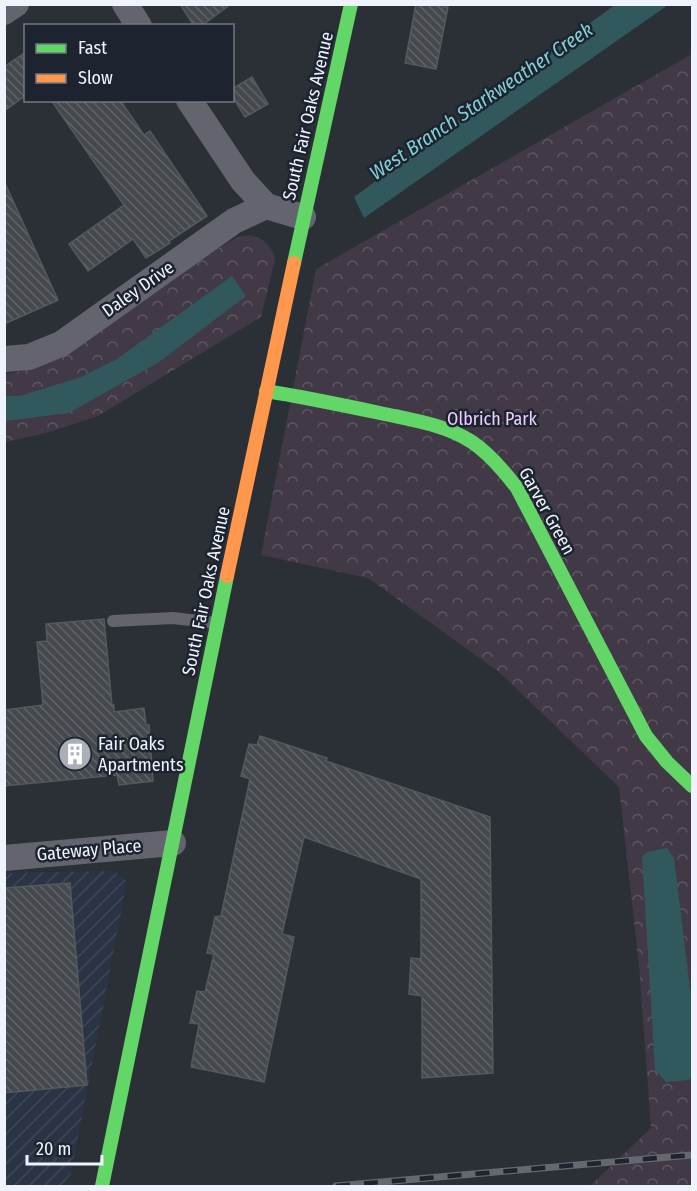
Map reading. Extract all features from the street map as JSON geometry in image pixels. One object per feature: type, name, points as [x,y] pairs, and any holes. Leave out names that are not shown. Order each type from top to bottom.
[{"type":"street","points":[[4,12],[16,4]]},
{"type":"street","points":[[125,4],[138,24]]},
{"type":"street","name":"South Fair Oaks Avenue","points":[[102,1186],[266,392],[351,4]]},
{"type":"street","points":[[190,102],[243,181],[266,206],[303,217]]},
{"type":"street","name":"Daley Drive","points":[[4,359],[29,357],[61,344],[234,222],[266,206]]},
{"type":"street","name":"Garver Green","points":[[266,392],[438,426],[458,433],[475,443],[490,456],[517,488],[646,736],[659,755],[693,786]]},
{"type":"street","name":"Gateway Place","points":[[4,858],[173,843]]},
{"type":"lane","points":[[113,621],[173,618],[218,623]]},
{"type":"shaded area","points":[[616,4],[668,5],[364,218],[354,197]]},
{"type":"shaded area","points":[[232,276],[246,296],[159,362],[69,413],[5,421],[5,396],[20,396],[81,377],[117,359]]},
{"type":"shaded area","points":[[667,848],[674,858],[692,1005],[692,1076],[689,1080],[666,1082],[655,1070],[642,857],[647,852]]},
{"type":"shaded area","points":[[114,871],[127,881],[71,1174],[62,1185],[5,1186],[4,873]]},
{"type":"green space","name":"Olbrich Park","points":[[692,54],[692,1186],[590,1186],[651,1128],[639,965],[619,787],[499,672],[368,578],[261,555],[316,269]]},
{"type":"green space","points":[[249,235],[266,243],[275,259],[261,317],[98,416],[46,433],[5,442],[5,374],[33,367],[60,354],[214,251],[238,237]]},
{"type":"building","points":[[180,4],[231,4],[204,24],[193,24]]},
{"type":"building","points":[[416,4],[445,4],[444,7],[448,7],[436,69],[405,63]]},
{"type":"building","points":[[24,53],[24,96],[4,111],[4,67]]},
{"type":"building","points":[[252,77],[268,104],[245,117],[234,99],[234,88]]},
{"type":"building","points":[[52,102],[121,102],[144,135],[150,131],[207,216],[146,258],[133,239],[88,271],[69,244],[124,205]]},
{"type":"building","points":[[4,181],[58,300],[4,324]]},
{"type":"building","name":"Fair Oaks Apartments","points":[[104,619],[114,712],[144,708],[146,725],[149,725],[153,781],[119,785],[117,775],[4,786],[5,710],[43,705],[37,642],[47,641],[46,624]]},
{"type":"building","points":[[260,736],[490,817],[493,1073],[422,1078],[422,996],[409,994],[411,958],[421,959],[421,879],[304,837],[282,934],[294,937],[264,1082],[191,1067],[199,1024],[190,1023],[197,991],[205,992],[214,954],[207,953],[215,917],[221,916],[250,779],[241,776],[249,744],[257,745]]},
{"type":"building","points":[[70,883],[87,1085],[4,1093],[4,888]]},
{"type":"railway","points":[[336,1186],[692,1155]]},
{"type":"traffic: fast","points":[[294,263],[351,4]]},
{"type":"traffic: fast","points":[[266,391],[309,398],[439,427],[472,442],[491,457],[517,488],[646,736],[667,762],[692,786]]},
{"type":"traffic: fast","points":[[102,1186],[227,576]]},
{"type":"traffic: slow","points":[[227,576],[294,263]]},
{"type":"place","name":"Fair Oaks Apartments","points":[[75,754]]},
{"type":"water label","name":"West Branch Starkweather Creek","points":[[481,101]]}]
